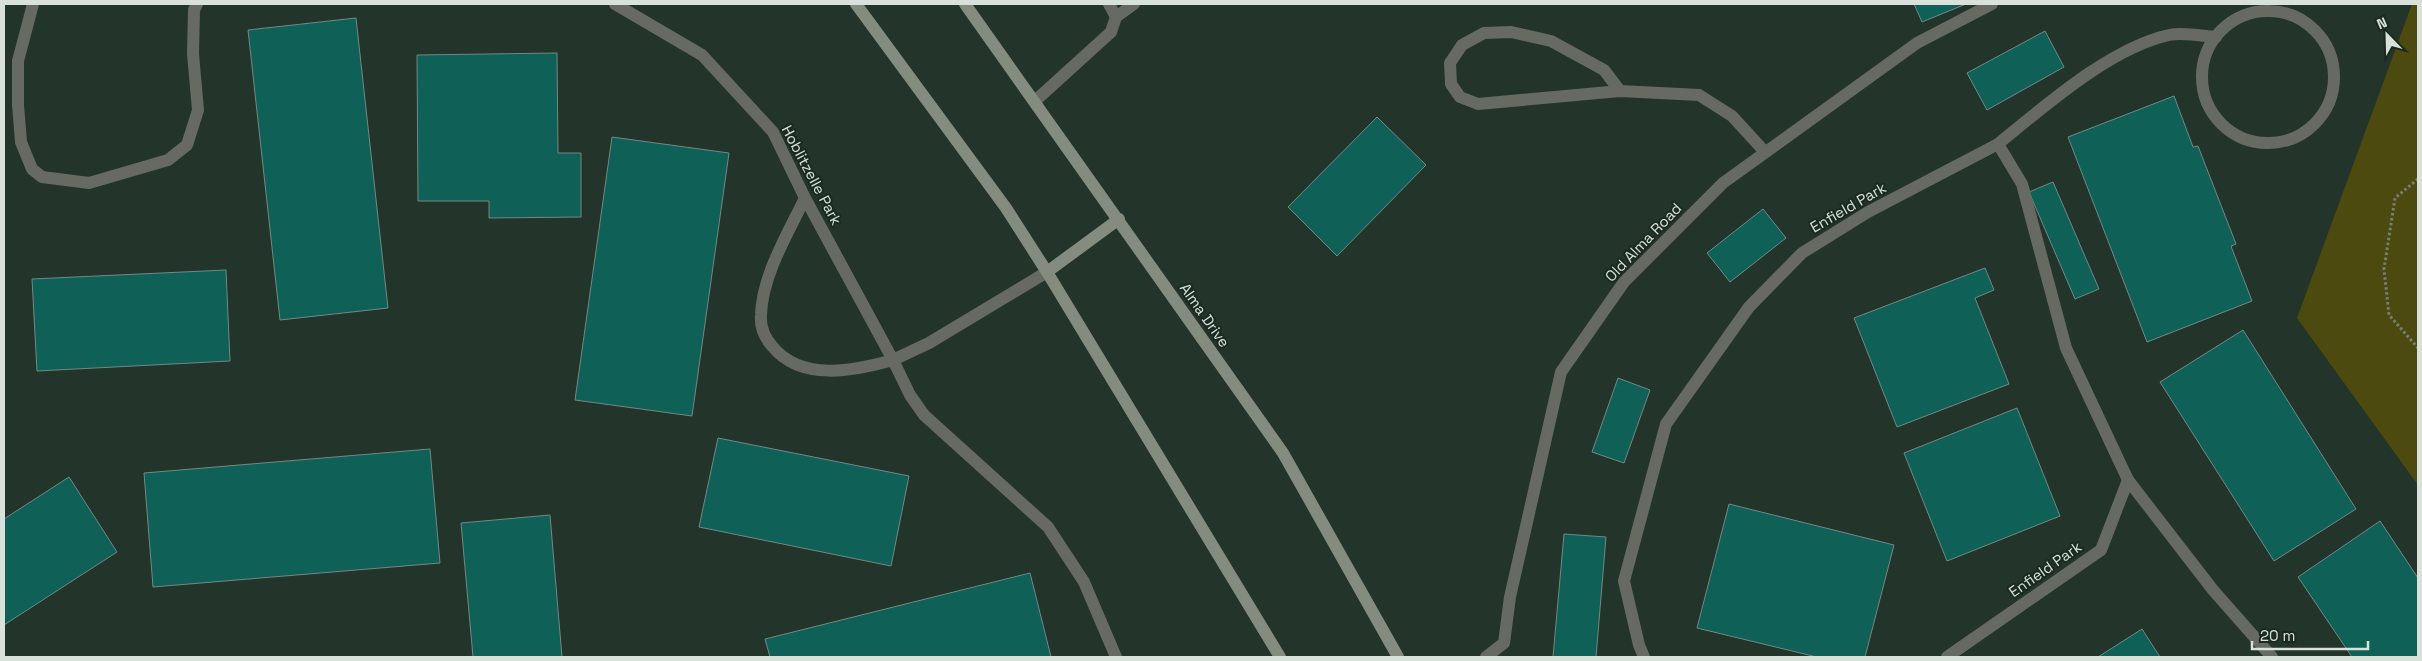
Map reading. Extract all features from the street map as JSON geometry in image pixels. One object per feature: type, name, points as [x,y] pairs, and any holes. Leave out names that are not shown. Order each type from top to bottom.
[{"type":"main road","points":[[856,4],[1006,208],[1047,272],[1280,657]]},
{"type":"main road","name":"Alma Drive","points":[[965,4],[1283,453],[1398,657]]},
{"type":"main road","points":[[1047,272],[1118,219]]},
{"type":"street","points":[[33,4],[18,61],[18,105],[21,142],[32,169],[42,177],[89,183],[168,160],[187,145],[198,110],[193,54],[194,10],[197,4]]},
{"type":"street","name":"Hoblitzelle Park","points":[[615,4],[702,55],[773,132],[805,198],[910,395],[924,415],[1048,527],[1084,582],[1116,657]]},
{"type":"street","points":[[1109,4],[1116,17]]},
{"type":"street","points":[[1035,101],[1111,32],[1116,17],[1134,4]]},
{"type":"street","name":"Old Alma Road","points":[[1486,657],[1504,643],[1510,597],[1561,372],[1624,282],[1722,183],[1917,43],[1992,4]]},
{"type":"street","points":[[2259,11],[2285,13],[2309,24],[2326,44],[2334,69],[2332,94],[2321,118],[2301,135],[2277,143],[2250,141],[2227,130],[2210,110],[2202,86],[2204,60],[2216,37],[2235,20],[2259,11]]},
{"type":"street","points":[[1620,92],[1604,70],[1550,41],[1511,32],[1484,33],[1462,45],[1450,63],[1451,84],[1460,97],[1478,104],[1620,92],[1699,96],[1732,116],[1766,152]]},
{"type":"street","name":"Enfield Park","points":[[1644,657],[1639,646],[1624,581],[1666,424],[1749,306],[1802,252],[1868,212],[1998,144],[2107,62],[2170,34],[2216,37]]},
{"type":"street","points":[[1998,144],[2022,184],[2066,348],[2128,480],[2213,590],[2272,657]]},
{"type":"street","points":[[805,198],[778,254],[765,293],[760,316],[765,337],[781,356],[802,366],[833,371],[868,367],[893,360],[929,343],[1047,272]]},
{"type":"street","name":"Enfield Park","points":[[1947,657],[2101,550],[2128,480]]},
{"type":"path","points":[[2418,179],[2395,198],[2384,268],[2390,315],[2418,348]]},
{"type":"shaded area","points":[[2412,4],[2418,4],[2418,485],[2297,318]]},
{"type":"building","points":[[1914,4],[1966,4],[1922,22]]},
{"type":"building","points":[[356,18],[388,308],[280,320],[248,30]]},
{"type":"building","points":[[2045,31],[2064,67],[1987,110],[1967,73]]},
{"type":"building","points":[[557,53],[558,153],[581,153],[581,217],[489,218],[489,201],[418,201],[417,55]]},
{"type":"building","points":[[2174,96],[2193,147],[2198,146],[2236,244],[2231,246],[2252,301],[2147,342],[2068,137]]},
{"type":"building","points":[[1377,117],[1426,165],[1337,256],[1288,207]]},
{"type":"building","points":[[612,137],[729,153],[692,416],[575,400]]},
{"type":"building","points":[[2053,182],[2099,289],[2075,299],[2029,192]]},
{"type":"building","points":[[1763,209],[1786,238],[1730,282],[1707,253]]},
{"type":"building","points":[[1985,268],[1994,290],[1975,298],[2009,384],[1897,427],[1854,318]]},
{"type":"building","points":[[226,270],[230,361],[37,371],[32,279]]},
{"type":"building","points":[[2243,330],[2356,509],[2274,561],[2160,382]]},
{"type":"building","points":[[1618,378],[1650,390],[1624,463],[1592,452]]},
{"type":"building","points":[[2017,408],[2060,516],[1947,561],[1904,453]]},
{"type":"building","points":[[718,438],[909,476],[891,566],[699,527]]},
{"type":"building","points":[[430,449],[440,563],[153,587],[144,473]]},
{"type":"building","points":[[69,477],[117,552],[4,625],[4,519]]},
{"type":"building","points":[[1729,504],[1894,545],[1865,657],[1817,657],[1697,628]]},
{"type":"building","points":[[550,515],[562,657],[473,657],[461,523]]},
{"type":"building","points":[[2380,521],[2418,578],[2418,657],[2352,657],[2298,577]]},
{"type":"building","points":[[1564,534],[1606,537],[1596,657],[1553,657]]},
{"type":"building","points":[[1030,573],[1051,657],[770,657],[765,639]]},
{"type":"building","points":[[2142,629],[2160,657],[2098,657]]}]
